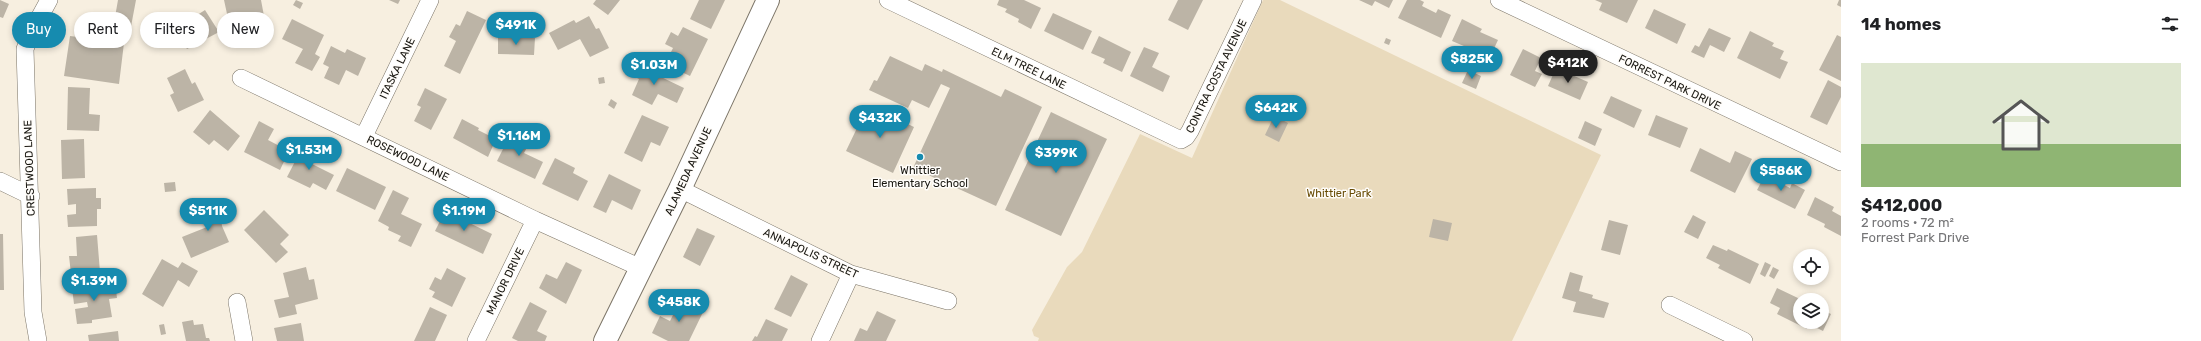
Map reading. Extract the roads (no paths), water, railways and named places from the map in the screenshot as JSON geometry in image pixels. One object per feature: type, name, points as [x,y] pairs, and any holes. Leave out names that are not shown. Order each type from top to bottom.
[{"type":"street","name":"CRESTWOOD LANE","points":[[38,341],[32,312],[31,196],[25,49],[32,31],[49,0]]},
{"type":"street","name":"ITASKA LANE","points":[[364,136],[430,0]]},
{"type":"street","name":"ALAMEDA AVENUE","points":[[605,341],[680,189],[768,0]]},
{"type":"street","name":"ELM TREE LANE","points":[[888,0],[1171,137]]},
{"type":"street","name":"CONTRA COSTA AVENUE","points":[[1171,137],[1181,140],[1188,134],[1253,0]]},
{"type":"street","name":"FORREST PARK DRIVE","points":[[1499,0],[1841,162]]},
{"type":"street","name":"ROSEWOOD LANE","points":[[241,78],[364,136],[535,220],[641,268]]},
{"type":"street","points":[[0,181],[31,196]]},
{"type":"street","name":"ANNAPOLIS STREET","points":[[680,189],[851,274],[948,302]]},
{"type":"street","name":"MANOR DRIVE","points":[[476,341],[535,220]]},
{"type":"street","points":[[820,341],[851,274]]},
{"type":"street","points":[[238,302],[244,341]]},
{"type":"street","points":[[1670,305],[1744,341]]},
{"type":"place","name":"Whittier Elementary School","points":[[920,157]]},
{"type":"park label","name":"Whittier Park","points":[[1339,193]]}]
